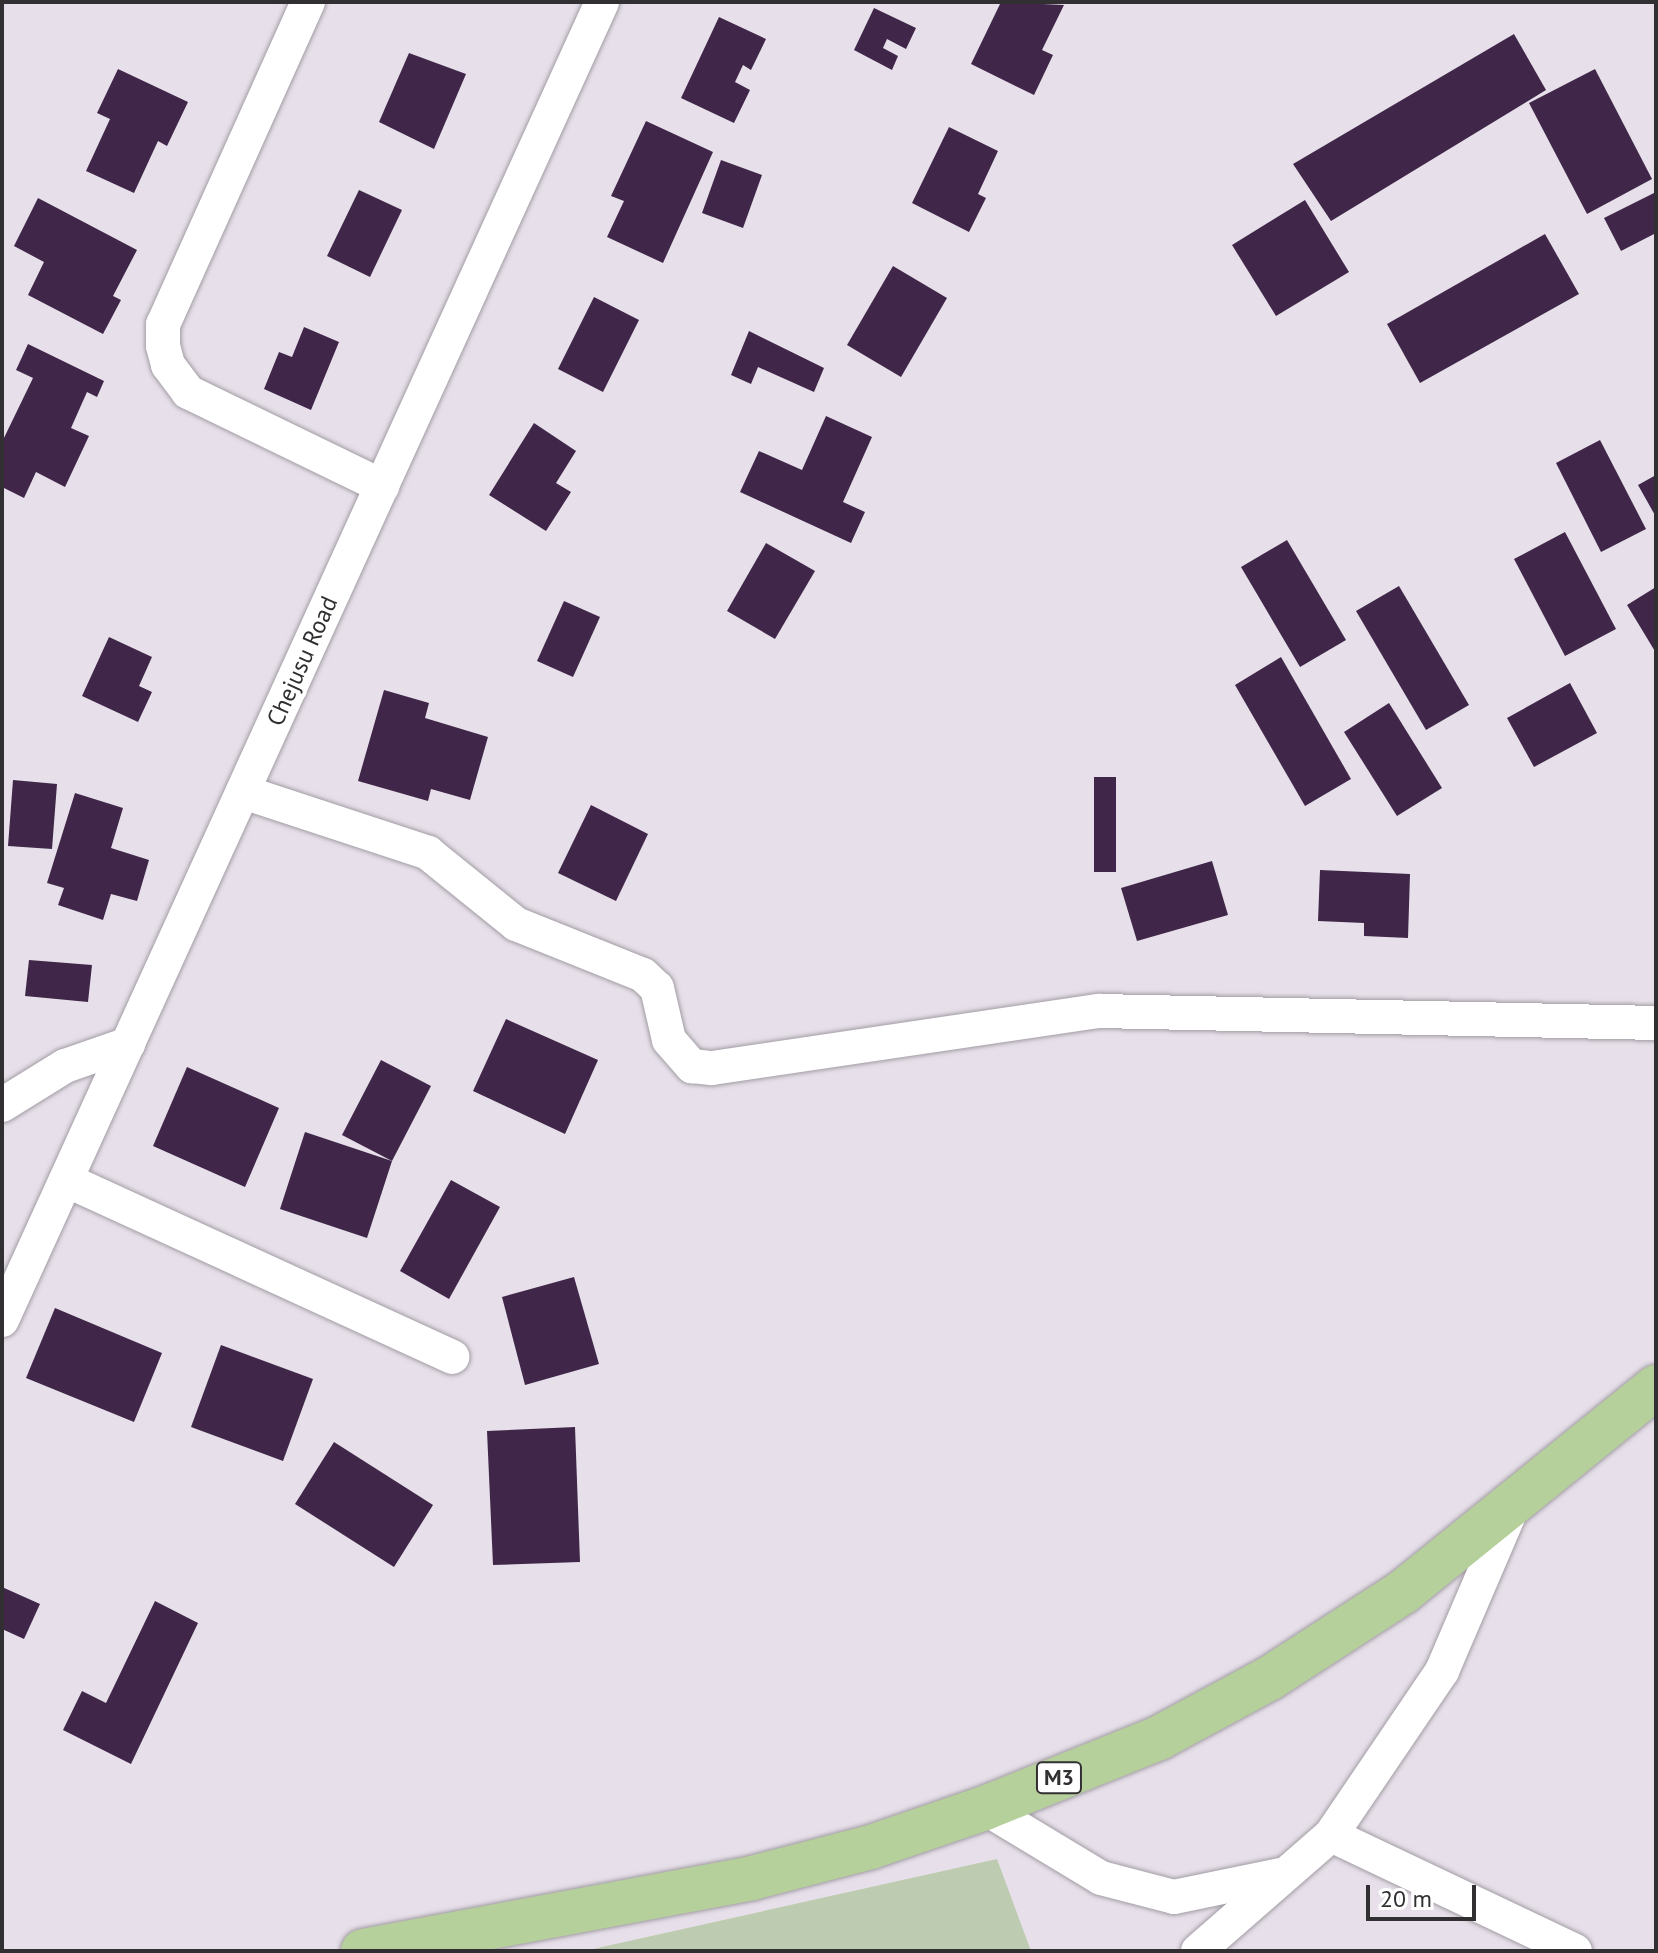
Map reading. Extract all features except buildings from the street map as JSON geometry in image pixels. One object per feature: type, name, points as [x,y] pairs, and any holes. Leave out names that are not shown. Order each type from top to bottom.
[{"type":"highway","name":"M3","points":[[363,1951],[752,1878],[871,1847],[985,1808],[1159,1738],[1270,1678],[1403,1592],[1656,1387]]},
{"type":"street","points":[[308,2],[163,324],[163,346],[168,365],[188,392],[382,486]]},
{"type":"street","name":"Chejusu Road","points":[[2,1320],[602,2]]},
{"type":"street","points":[[243,792],[428,853],[516,924],[643,975],[657,988],[669,1040],[692,1066],[712,1068],[1099,1011],[1656,1023]]},
{"type":"street","points":[[2,1105],[65,1066],[128,1044]]},
{"type":"street","points":[[66,1180],[452,1357]]},
{"type":"street","points":[[1198,1951],[1281,1875],[1331,1835],[1442,1671],[1513,1505]]},
{"type":"street","points":[[985,1808],[1101,1878],[1174,1897],[1281,1875]]},
{"type":"street","points":[[1331,1835],[1575,1951]]},
{"type":"green space","points":[[997,1859],[1031,1951],[584,1951]]}]
